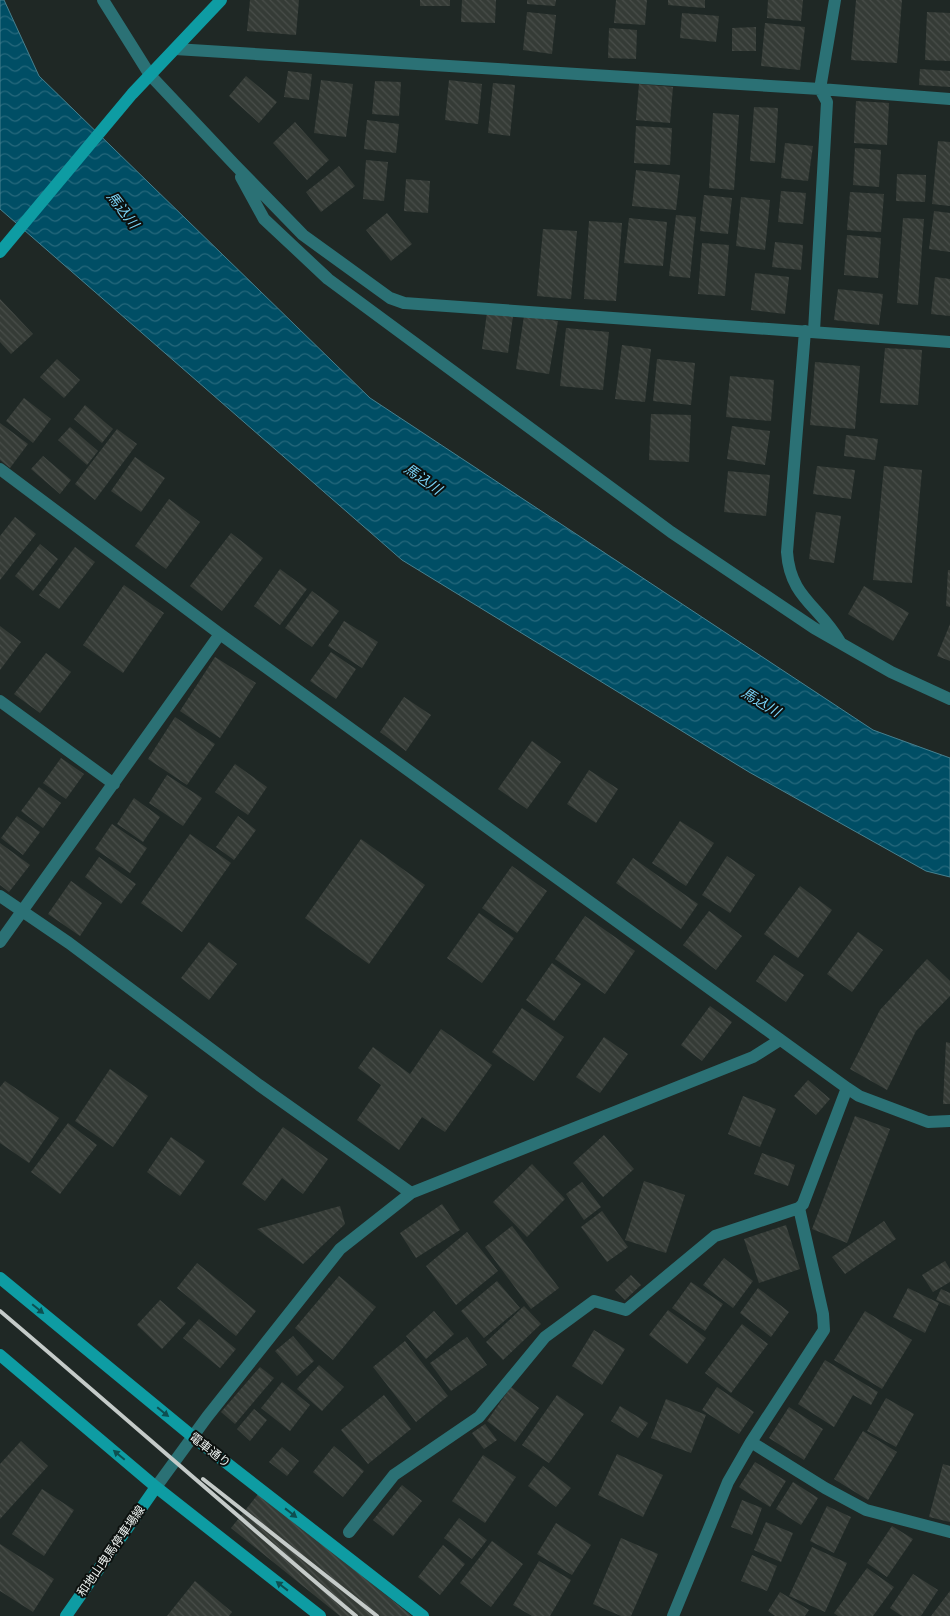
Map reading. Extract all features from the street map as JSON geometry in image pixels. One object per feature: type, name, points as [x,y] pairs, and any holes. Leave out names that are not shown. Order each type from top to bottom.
[{"type":"street","points":[[103,0],[150,75],[303,235],[390,298],[404,304],[950,342]]},
{"type":"street","points":[[0,252],[132,94],[221,0]]},
{"type":"street","points":[[835,0],[820,89],[827,102],[810,331],[787,552],[788,569],[800,595],[830,623],[841,644]]},
{"type":"street","points":[[175,49],[820,89],[950,99]]},
{"type":"street","points":[[234,164],[264,219],[328,279],[671,532],[841,644],[891,672],[950,699]]},
{"type":"street","points":[[0,469],[220,634],[847,1088],[859,1096],[928,1122],[950,1121]]},
{"type":"street","points":[[0,942],[220,634]]},
{"type":"street","points":[[0,701],[114,784]]},
{"type":"street","points":[[0,896],[22,913],[69,943],[259,1085],[412,1193]]},
{"type":"street","points":[[156,1487],[192,1436],[340,1249],[412,1193],[753,1057],[780,1040]]},
{"type":"street","points":[[349,1532],[394,1475],[479,1417],[538,1344],[589,1303],[601,1302],[626,1310],[715,1236],[799,1208],[806,1200],[847,1088]]},
{"type":"street","points":[[673,1616],[728,1482],[751,1442],[824,1330],[823,1314],[799,1208]]},
{"type":"street","name":"電車通り","points":[[0,1278],[192,1436],[423,1616]]},
{"type":"street","points":[[0,1355],[156,1487],[320,1616]]},
{"type":"street","points":[[751,1442],[825,1488],[866,1510],[950,1532]]},
{"type":"street","name":"和地山曳馬停車場線","points":[[66,1616],[156,1487]]},
{"type":"water","name":"馬込川","points":[[0,0],[4,0],[39,76],[370,398],[873,730],[950,758],[950,877],[926,871],[749,772],[402,560],[0,209]]},
{"type":"building","points":[[250,0],[299,0],[296,35],[247,31]]},
{"type":"building","points":[[420,0],[450,0],[450,6],[420,6]]},
{"type":"building","points":[[462,0],[496,0],[495,23],[461,22]]},
{"type":"building","points":[[527,0],[556,0],[555,6],[527,4]]},
{"type":"building","points":[[616,0],[647,0],[645,25],[614,23]]},
{"type":"building","points":[[668,0],[705,0],[705,8],[668,5]]},
{"type":"building","points":[[768,0],[803,0],[801,21],[767,18]]},
{"type":"building","points":[[856,0],[902,0],[897,63],[851,60]]},
{"type":"building","points":[[527,12],[556,15],[552,54],[523,50]]},
{"type":"building","points":[[927,12],[950,13],[950,61],[925,60]]},
{"type":"building","points":[[682,13],[719,16],[716,42],[680,38]]},
{"type":"building","points":[[765,23],[805,27],[800,70],[761,66]]},
{"type":"building","points":[[756,27],[756,51],[732,51],[732,28]]},
{"type":"building","points":[[609,28],[637,30],[636,59],[608,58]]},
{"type":"building","points":[[920,69],[950,71],[950,87],[919,85]]},
{"type":"building","points":[[288,71],[312,74],[309,100],[284,97]]},
{"type":"building","points":[[246,76],[277,102],[259,123],[229,96]]},
{"type":"building","points":[[321,80],[353,84],[346,137],[314,133]]},
{"type":"building","points":[[449,80],[482,84],[478,124],[445,120]]},
{"type":"building","points":[[375,81],[401,82],[399,116],[372,114]]},
{"type":"building","points":[[493,83],[515,85],[510,136],[488,133]]},
{"type":"building","points":[[639,84],[673,87],[670,123],[636,120]]},
{"type":"building","points":[[856,101],[889,103],[887,145],[854,143]]},
{"type":"building","points":[[754,107],[778,108],[775,163],[750,161]]},
{"type":"building","points":[[713,113],[739,115],[734,190],[709,188]]},
{"type":"building","points":[[367,120],[399,124],[396,153],[364,149]]},
{"type":"building","points":[[295,122],[329,160],[307,180],[273,143]]},
{"type":"building","points":[[636,126],[672,128],[670,165],[634,163]]},
{"type":"building","points":[[938,141],[950,142],[950,206],[932,204]]},
{"type":"building","points":[[785,143],[813,146],[808,181],[781,178]]},
{"type":"building","points":[[855,148],[881,150],[879,187],[853,185]]},
{"type":"building","points":[[366,160],[388,162],[384,201],[363,199]]},
{"type":"building","points":[[339,166],[355,186],[321,212],[306,192]]},
{"type":"building","points":[[636,170],[680,175],[676,210],[632,206]]},
{"type":"building","points":[[897,174],[926,175],[925,202],[896,201]]},
{"type":"building","points":[[406,179],[430,181],[428,213],[404,211]]},
{"type":"building","points":[[781,191],[806,193],[803,224],[778,222]]},
{"type":"building","points":[[850,192],[884,194],[881,232],[847,230]]},
{"type":"building","points":[[704,195],[732,198],[728,234],[700,231]]},
{"type":"building","points":[[741,197],[770,200],[765,250],[736,246]]},
{"type":"building","points":[[934,211],[950,213],[950,252],[929,249]]},
{"type":"building","points":[[387,213],[412,244],[391,261],[366,230]]},
{"type":"building","points":[[676,215],[696,217],[690,278],[669,276]]},
{"type":"building","points":[[629,218],[667,222],[663,266],[624,263]]},
{"type":"building","points":[[903,218],[924,219],[918,305],[897,303]]},
{"type":"building","points":[[589,221],[622,223],[616,301],[584,299]]},
{"type":"building","points":[[543,229],[577,231],[571,299],[537,296]]},
{"type":"building","points":[[847,235],[881,238],[878,278],[844,275]]},
{"type":"building","points":[[775,242],[803,245],[801,270],[772,267]]},
{"type":"building","points":[[702,243],[729,245],[725,296],[698,294]]},
{"type":"building","points":[[755,273],[789,277],[785,314],[751,310]]},
{"type":"building","points":[[935,277],[950,279],[950,316],[931,314]]},
{"type":"building","points":[[838,289],[883,294],[879,325],[834,320]]},
{"type":"building","points":[[0,299],[33,334],[11,354],[0,342]]},
{"type":"building","points":[[487,312],[513,316],[508,353],[482,349]]},
{"type":"building","points":[[524,316],[558,321],[549,374],[516,369]]},
{"type":"building","points":[[566,328],[609,332],[603,390],[560,386]]},
{"type":"building","points":[[622,345],[651,349],[645,402],[615,399]]},
{"type":"building","points":[[885,348],[922,350],[918,405],[880,403]]},
{"type":"building","points":[[57,359],[80,380],[64,398],[40,377]]},
{"type":"building","points":[[657,359],[695,363],[691,405],[653,401]]},
{"type":"building","points":[[815,362],[860,366],[855,429],[810,425]]},
{"type":"building","points":[[730,376],[774,380],[771,421],[726,417]]},
{"type":"building","points":[[24,398],[51,419],[33,443],[6,421]]},
{"type":"building","points":[[85,405],[113,429],[102,443],[74,419]]},
{"type":"building","points":[[651,414],[691,415],[689,462],[649,460]]},
{"type":"building","points":[[0,423],[28,444],[10,468],[0,460]]},
{"type":"building","points":[[732,426],[770,431],[765,465],[727,459]]},
{"type":"building","points":[[70,427],[98,451],[87,465],[58,440]]},
{"type":"building","points":[[117,429],[137,444],[95,500],[75,484]]},
{"type":"building","points":[[846,435],[878,439],[875,460],[844,456]]},
{"type":"building","points":[[43,456],[71,480],[60,494],[31,469]]},
{"type":"building","points":[[135,457],[165,478],[141,512],[111,491]]},
{"type":"building","points":[[817,466],[855,470],[851,499],[813,494]]},
{"type":"building","points":[[884,466],[922,470],[912,583],[873,580]]},
{"type":"building","points":[[728,471],[770,475],[766,516],[724,512]]},
{"type":"building","points":[[169,499],[200,522],[166,569],[135,546]]},
{"type":"building","points":[[816,512],[841,516],[834,563],[809,559]]},
{"type":"building","points":[[15,517],[36,534],[0,580],[0,536]]},
{"type":"building","points":[[231,533],[263,558],[222,611],[190,586]]},
{"type":"building","points":[[40,544],[58,559],[33,591],[15,576]]},
{"type":"building","points":[[75,547],[95,562],[59,609],[39,595]]},
{"type":"building","points":[[280,569],[307,589],[280,625],[254,606]]},
{"type":"building","points":[[948,570],[950,570],[950,607],[946,606]]},
{"type":"building","points":[[124,585],[164,613],[123,673],[83,645]]},
{"type":"building","points":[[864,586],[909,613],[893,641],[848,614]]},
{"type":"building","points":[[312,591],[339,611],[312,647],[285,628]]},
{"type":"building","points":[[344,621],[378,642],[362,668],[328,646]]},
{"type":"building","points":[[950,624],[950,661],[937,656]]},
{"type":"building","points":[[0,626],[21,642],[0,670]]},
{"type":"building","points":[[331,652],[356,669],[336,699],[310,681]]},
{"type":"building","points":[[46,653],[71,672],[40,713],[14,694]]},
{"type":"building","points":[[215,657],[256,683],[220,738],[180,711]]},
{"type":"building","points":[[404,697],[431,715],[406,751],[380,732]]},
{"type":"building","points":[[175,717],[215,744],[187,785],[148,759]]},
{"type":"building","points":[[532,741],[561,762],[527,809],[498,789]]},
{"type":"building","points":[[61,758],[84,774],[66,799],[43,783]]},
{"type":"building","points":[[235,764],[267,787],[248,815],[215,792]]},
{"type":"building","points":[[589,770],[618,789],[596,823],[567,804]]},
{"type":"building","points":[[167,775],[202,798],[183,826],[149,803]]},
{"type":"building","points":[[39,787],[61,803],[43,828],[21,811]]},
{"type":"building","points":[[134,798],[160,817],[143,842],[117,824]]},
{"type":"building","points":[[17,816],[40,832],[23,855],[1,838]]},
{"type":"building","points":[[238,816],[256,830],[234,860],[216,847]]},
{"type":"building","points":[[680,821],[714,843],[686,886],[652,863]]},
{"type":"building","points":[[112,824],[147,848],[130,873],[95,849]]},
{"type":"building","points":[[190,834],[231,863],[182,932],[141,903]]},
{"type":"building","points":[[361,839],[425,885],[369,964],[305,918]]},
{"type":"building","points":[[0,843],[30,865],[9,892],[0,885]]},
{"type":"building","points":[[727,856],[755,875],[730,913],[702,895]]},
{"type":"building","points":[[99,857],[136,884],[121,904],[85,877]]},
{"type":"building","points":[[633,858],[698,904],[681,929],[616,883]]},
{"type":"building","points":[[512,866],[547,891],[517,933],[482,908]]},
{"type":"building","points":[[71,881],[102,903],[80,936],[48,914]]},
{"type":"building","points":[[800,886],[832,910],[798,958],[764,934]]},
{"type":"building","points":[[709,911],[742,936],[716,970],[683,945]]},
{"type":"building","points":[[479,913],[514,938],[482,983],[447,958]]},
{"type":"building","points":[[585,916],[635,951],[605,994],[555,959]]},
{"type":"building","points":[[858,932],[883,950],[852,992],[827,974]]},
{"type":"building","points":[[209,942],[237,964],[209,1000],[181,978]]},
{"type":"building","points":[[774,955],[804,975],[786,1002],[756,981]]},
{"type":"building","points":[[927,959],[950,981],[950,996],[916,1031],[887,1090],[850,1069],[880,1010]]},
{"type":"building","points":[[552,963],[581,984],[554,1021],[526,1000]]},
{"type":"building","points":[[710,1006],[732,1022],[702,1061],[681,1045]]},
{"type":"building","points":[[522,1008],[564,1037],[534,1081],[492,1052]]},
{"type":"building","points":[[441,1029],[492,1065],[445,1132],[422,1117],[399,1150],[357,1120],[381,1085],[358,1068],[373,1047],[410,1074]]},
{"type":"building","points":[[604,1037],[628,1054],[600,1093],[576,1077]]},
{"type":"building","points":[[946,1042],[950,1043],[950,1104],[943,1104]]},
{"type":"building","points":[[110,1069],[148,1096],[113,1147],[75,1121]]},
{"type":"building","points":[[808,1080],[830,1099],[816,1115],[794,1096]]},
{"type":"building","points":[[5,1081],[59,1118],[29,1163],[0,1143],[0,1087]]},
{"type":"building","points":[[743,1096],[776,1109],[760,1147],[728,1134]]},
{"type":"building","points":[[855,1116],[890,1129],[847,1243],[812,1229]]},
{"type":"building","points":[[68,1123],[97,1145],[60,1194],[31,1172]]},
{"type":"building","points":[[283,1127],[328,1159],[303,1194],[282,1178],[265,1201],[242,1184]]},
{"type":"building","points":[[604,1135],[634,1169],[603,1197],[573,1163]]},
{"type":"building","points":[[171,1137],[205,1161],[180,1196],[147,1172]]},
{"type":"building","points":[[762,1153],[795,1165],[788,1186],[754,1174]]},
{"type":"building","points":[[532,1164],[565,1199],[527,1237],[493,1202]]},
{"type":"building","points":[[644,1181],[685,1195],[666,1253],[625,1240]]},
{"type":"building","points":[[582,1182],[601,1207],[584,1220],[566,1194]]},
{"type":"building","points":[[442,1204],[460,1230],[416,1258],[400,1233]]},
{"type":"building","points":[[340,1206],[345,1224],[303,1264],[257,1229]]},
{"type":"building","points":[[602,1211],[628,1247],[607,1262],[581,1227]]},
{"type":"building","points":[[884,1221],[896,1239],[845,1274],[832,1257]]},
{"type":"building","points":[[786,1225],[800,1269],[759,1283],[744,1239]]},
{"type":"building","points":[[512,1226],[559,1288],[531,1309],[485,1247]]},
{"type":"building","points":[[467,1232],[498,1271],[456,1305],[426,1266]]},
{"type":"building","points":[[724,1258],[753,1281],[733,1308],[703,1285]]},
{"type":"building","points":[[945,1261],[950,1269],[950,1282],[933,1292],[922,1275]]},
{"type":"building","points":[[197,1263],[256,1311],[236,1336],[177,1288]]},
{"type":"building","points":[[631,1275],[641,1285],[625,1300],[615,1290]]},
{"type":"building","points":[[339,1276],[376,1307],[333,1360],[295,1328]]},
{"type":"building","points":[[497,1281],[520,1308],[484,1338],[461,1311]]},
{"type":"building","points":[[691,1282],[723,1304],[705,1331],[672,1308]]},
{"type":"building","points":[[758,1288],[789,1312],[771,1337],[740,1313]]},
{"type":"building","points":[[908,1288],[939,1303],[925,1333],[893,1317]]},
{"type":"building","points":[[941,1289],[950,1293],[950,1306],[936,1300]]},
{"type":"building","points":[[160,1300],[186,1323],[162,1349],[137,1325]]},
{"type":"building","points":[[524,1306],[541,1324],[503,1360],[486,1342]]},
{"type":"building","points":[[668,1310],[706,1338],[687,1364],[649,1335]]},
{"type":"building","points":[[434,1311],[454,1334],[426,1359],[406,1336]]},
{"type":"building","points":[[865,1311],[912,1340],[882,1389],[834,1360]]},
{"type":"building","points":[[199,1319],[236,1349],[220,1368],[183,1338]]},
{"type":"building","points":[[742,1324],[768,1344],[731,1393],[705,1373]]},
{"type":"building","points":[[594,1330],[625,1349],[602,1385],[572,1366]]},
{"type":"building","points":[[293,1336],[314,1361],[297,1376],[275,1351]]},
{"type":"building","points":[[467,1337],[487,1365],[451,1391],[430,1363]]},
{"type":"building","points":[[405,1341],[448,1396],[416,1422],[373,1367]]},
{"type":"building","points":[[825,1360],[878,1392],[871,1405],[853,1395],[834,1427],[798,1404]]},
{"type":"building","points":[[319,1365],[344,1387],[322,1411],[297,1389]]},
{"type":"building","points":[[260,1367],[274,1378],[235,1424],[221,1412]]},
{"type":"building","points":[[282,1382],[310,1405],[290,1431],[261,1408]]},
{"type":"building","points":[[511,1387],[539,1408],[515,1442],[487,1421]]},
{"type":"building","points":[[717,1387],[754,1412],[739,1434],[702,1410]]},
{"type":"building","points":[[384,1395],[411,1429],[368,1464],[341,1430]]},
{"type":"building","points":[[557,1395],[584,1414],[549,1463],[522,1445]]},
{"type":"building","points":[[886,1398],[914,1414],[896,1447],[867,1431]]},
{"type":"building","points":[[666,1399],[706,1415],[691,1453],[651,1438]]},
{"type":"building","points":[[620,1406],[648,1423],[638,1438],[611,1421]]},
{"type":"building","points":[[789,1407],[823,1429],[804,1460],[769,1438]]},
{"type":"building","points":[[254,1409],[267,1420],[250,1441],[237,1429]]},
{"type":"building","points":[[485,1424],[497,1440],[484,1449],[472,1433]]},
{"type":"building","points":[[863,1431],[897,1452],[868,1500],[834,1479]]},
{"type":"building","points":[[21,1441],[48,1466],[0,1519],[0,1464]]},
{"type":"building","points":[[334,1446],[364,1471],[343,1497],[313,1472]]},
{"type":"building","points":[[282,1447],[299,1461],[287,1476],[269,1462]]},
{"type":"building","points":[[617,1454],[663,1475],[643,1517],[598,1495]]},
{"type":"building","points":[[483,1455],[516,1477],[485,1523],[452,1501]]},
{"type":"building","points":[[755,1462],[786,1481],[770,1507],[739,1487]]},
{"type":"building","points":[[943,1464],[950,1466],[950,1522],[929,1517]]},
{"type":"building","points":[[543,1466],[571,1488],[556,1507],[528,1486]]},
{"type":"building","points":[[793,1482],[818,1498],[801,1525],[776,1509]]},
{"type":"building","points":[[402,1485],[422,1501],[393,1536],[373,1520]]},
{"type":"building","points":[[42,1489],[74,1510],[44,1556],[12,1534]]},
{"type":"building","points":[[259,1493],[412,1616],[340,1616],[231,1528]]},
{"type":"building","points":[[742,1500],[762,1508],[752,1535],[731,1527]]},
{"type":"building","points":[[827,1506],[851,1517],[834,1553],[810,1541]]},
{"type":"building","points":[[459,1518],[487,1540],[472,1559],[444,1538]]},
{"type":"building","points":[[766,1522],[793,1533],[781,1562],[754,1550]]},
{"type":"building","points":[[556,1523],[591,1545],[572,1575],[537,1554]]},
{"type":"building","points":[[892,1526],[913,1539],[887,1577],[867,1563]]},
{"type":"building","points":[[621,1538],[658,1554],[631,1616],[621,1616],[593,1604]]},
{"type":"building","points":[[492,1541],[523,1564],[491,1607],[460,1583]]},
{"type":"building","points":[[0,1544],[54,1579],[33,1612],[0,1591]]},
{"type":"building","points":[[443,1545],[465,1564],[440,1595],[418,1577]]},
{"type":"building","points":[[812,1547],[847,1563],[825,1612],[789,1596]]},
{"type":"building","points":[[752,1555],[777,1566],[767,1591],[741,1581]]},
{"type":"building","points":[[539,1561],[571,1580],[550,1616],[532,1616],[513,1605]]},
{"type":"building","points":[[867,1568],[894,1587],[873,1616],[838,1616],[834,1613]]},
{"type":"building","points":[[913,1574],[938,1590],[921,1616],[902,1616],[890,1608]]},
{"type":"building","points":[[195,1581],[232,1612],[229,1616],[167,1616]]},
{"type":"building","points":[[950,1591],[950,1616],[931,1616]]},
{"type":"building","points":[[780,1592],[809,1610],[805,1616],[775,1616],[768,1611]]},
{"type":"railway","points":[[0,1311],[356,1616]]},
{"type":"railway","points":[[203,1479],[377,1616]]}]
